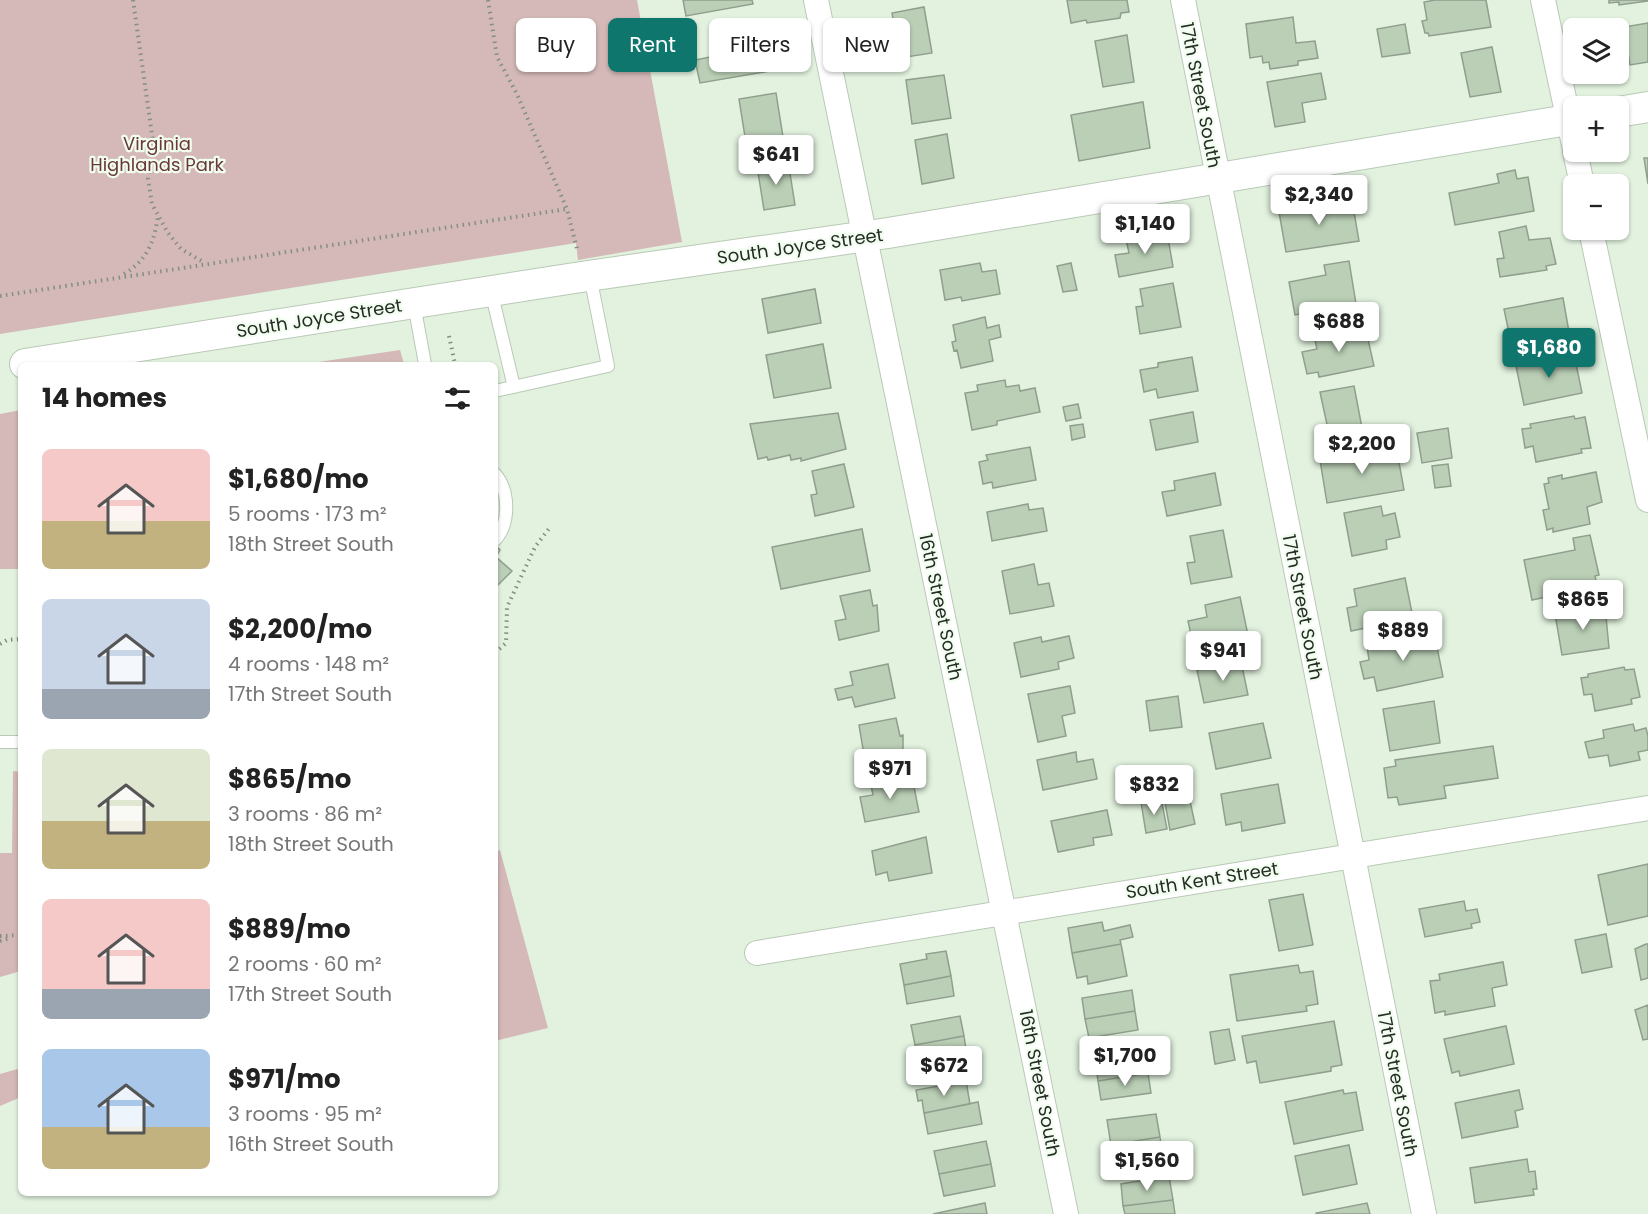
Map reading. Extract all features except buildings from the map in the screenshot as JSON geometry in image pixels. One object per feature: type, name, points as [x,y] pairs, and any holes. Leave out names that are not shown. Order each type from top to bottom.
[{"type":"street","name":"16th Street South","points":[[816,0],[863,237],[1006,912],[1066,1214]]},
{"type":"street","name":"17th Street South","points":[[1183,0],[1425,1214]]},
{"type":"street","points":[[1543,0],[1565,96]]},
{"type":"street","points":[[1629,110],[1648,107]]},
{"type":"street","name":"South Joyce Street","points":[[42,362],[491,291],[583,264],[863,237],[1218,179],[1563,129]]},
{"type":"street","points":[[1593,240],[1648,500]]},
{"type":"street","name":"South Joyce Street","points":[[0,368],[18,366]]},
{"type":"street","name":"South Kent Street","points":[[757,953],[1648,808]]},
{"type":"lane","points":[[498,390],[608,366],[583,264]]},
{"type":"lane","points":[[491,291],[514,387]]},
{"type":"lane","points":[[414,304],[425,362]]},
{"type":"lane","points":[[498,477],[501,480],[507,508],[498,537]]},
{"type":"lane","points":[[0,742],[18,742]]},
{"type":"path","points":[[133,0],[154,149],[148,178],[152,204],[168,233],[181,249],[206,264]]},
{"type":"path","points":[[488,0],[497,57],[516,92],[567,209],[583,264]]},
{"type":"path","points":[[0,296],[567,209]]},
{"type":"path","points":[[121,276],[138,266],[148,254],[155,236],[159,215]]},
{"type":"path","points":[[449,336],[455,362]]},
{"type":"path","points":[[498,650],[506,643],[507,607],[535,547],[551,526]]},
{"type":"path","points":[[0,644],[7,640],[18,639]]},
{"type":"path","points":[[0,936],[15,937]]},
{"type":"path","points":[[0,941],[18,936]]},
{"type":"green space","name":"Virginia Highlands Park","points":[[0,0],[637,0],[640,18],[608,18],[608,72],[650,72],[682,242],[578,260],[576,243],[0,334]]},
{"type":"green space","points":[[400,350],[403,362],[319,362]]},
{"type":"green space","points":[[18,411],[18,569],[0,569],[0,414]]},
{"type":"green space","points":[[13,771],[18,772],[18,972],[0,977],[0,853],[12,853]]},
{"type":"green space","points":[[500,850],[548,1028],[498,1040],[498,851]]},
{"type":"green space","points":[[18,1069],[18,1098],[0,1106],[0,1074]]}]
